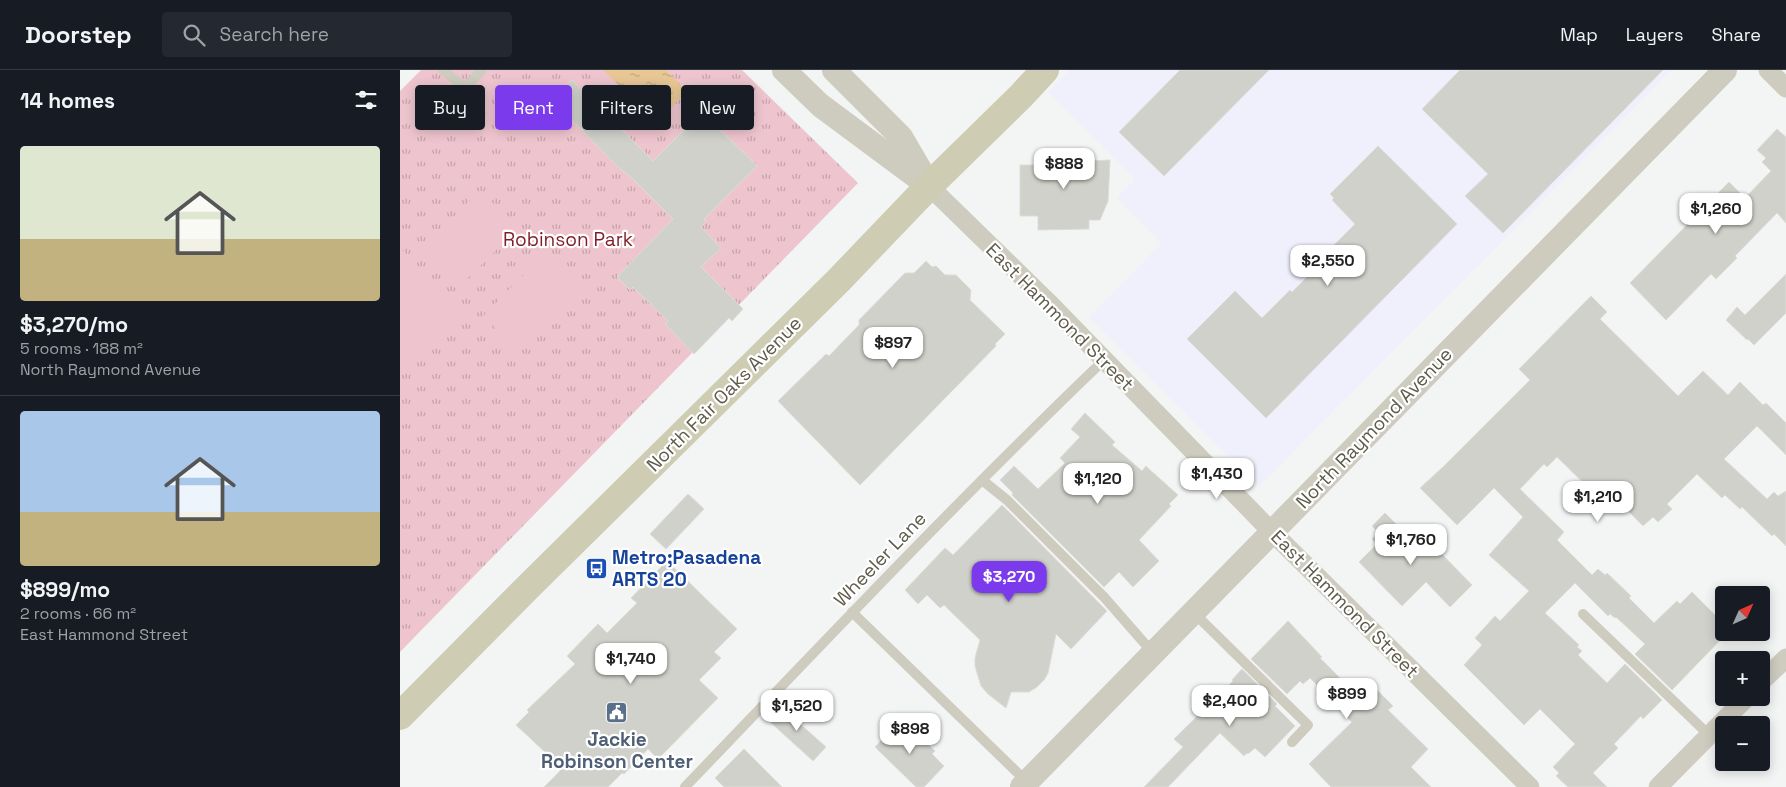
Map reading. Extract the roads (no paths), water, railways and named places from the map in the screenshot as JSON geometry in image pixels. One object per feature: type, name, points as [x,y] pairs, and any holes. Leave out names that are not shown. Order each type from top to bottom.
[{"type":"main road","name":"North Fair Oaks Avenue","points":[[400,716],[838,281],[1045,70]]},
{"type":"street","points":[[784,70],[820,105],[930,186]]},
{"type":"street","points":[[834,70],[901,137],[930,186]]},
{"type":"street","name":"North Raymond Avenue","points":[[1025,785],[1726,70]]},
{"type":"street","points":[[1768,70],[1786,88]]},
{"type":"street","name":"East Hammond Street","points":[[930,186],[1048,302],[1272,532],[1530,787]]},
{"type":"street","points":[[1770,673],[1786,658]]},
{"type":"street","points":[[1658,787],[1738,706]]},
{"type":"lane","points":[[444,70],[465,88],[482,70]]},
{"type":"lane","name":"Wheeler Lane","points":[[685,787],[913,548],[1104,360]]},
{"type":"lane","points":[[982,480],[1007,500],[1104,597],[1153,653]]},
{"type":"lane","points":[[852,612],[1025,785]]},
{"type":"lane","points":[[1193,612],[1308,725],[1292,742]]},
{"type":"lane","points":[[1583,614],[1709,735]]},
{"type":"water","points":[[603,70],[666,70],[681,85],[681,97],[671,108],[671,85],[619,85]]},
{"type":"place","name":"Metro;Pasadena ARTS 20","points":[[596,568]]},
{"type":"place","name":"Jackie Robinson Center","points":[[617,713]]},
{"type":"park label","name":"Robinson Park","points":[[568,239]]}]
